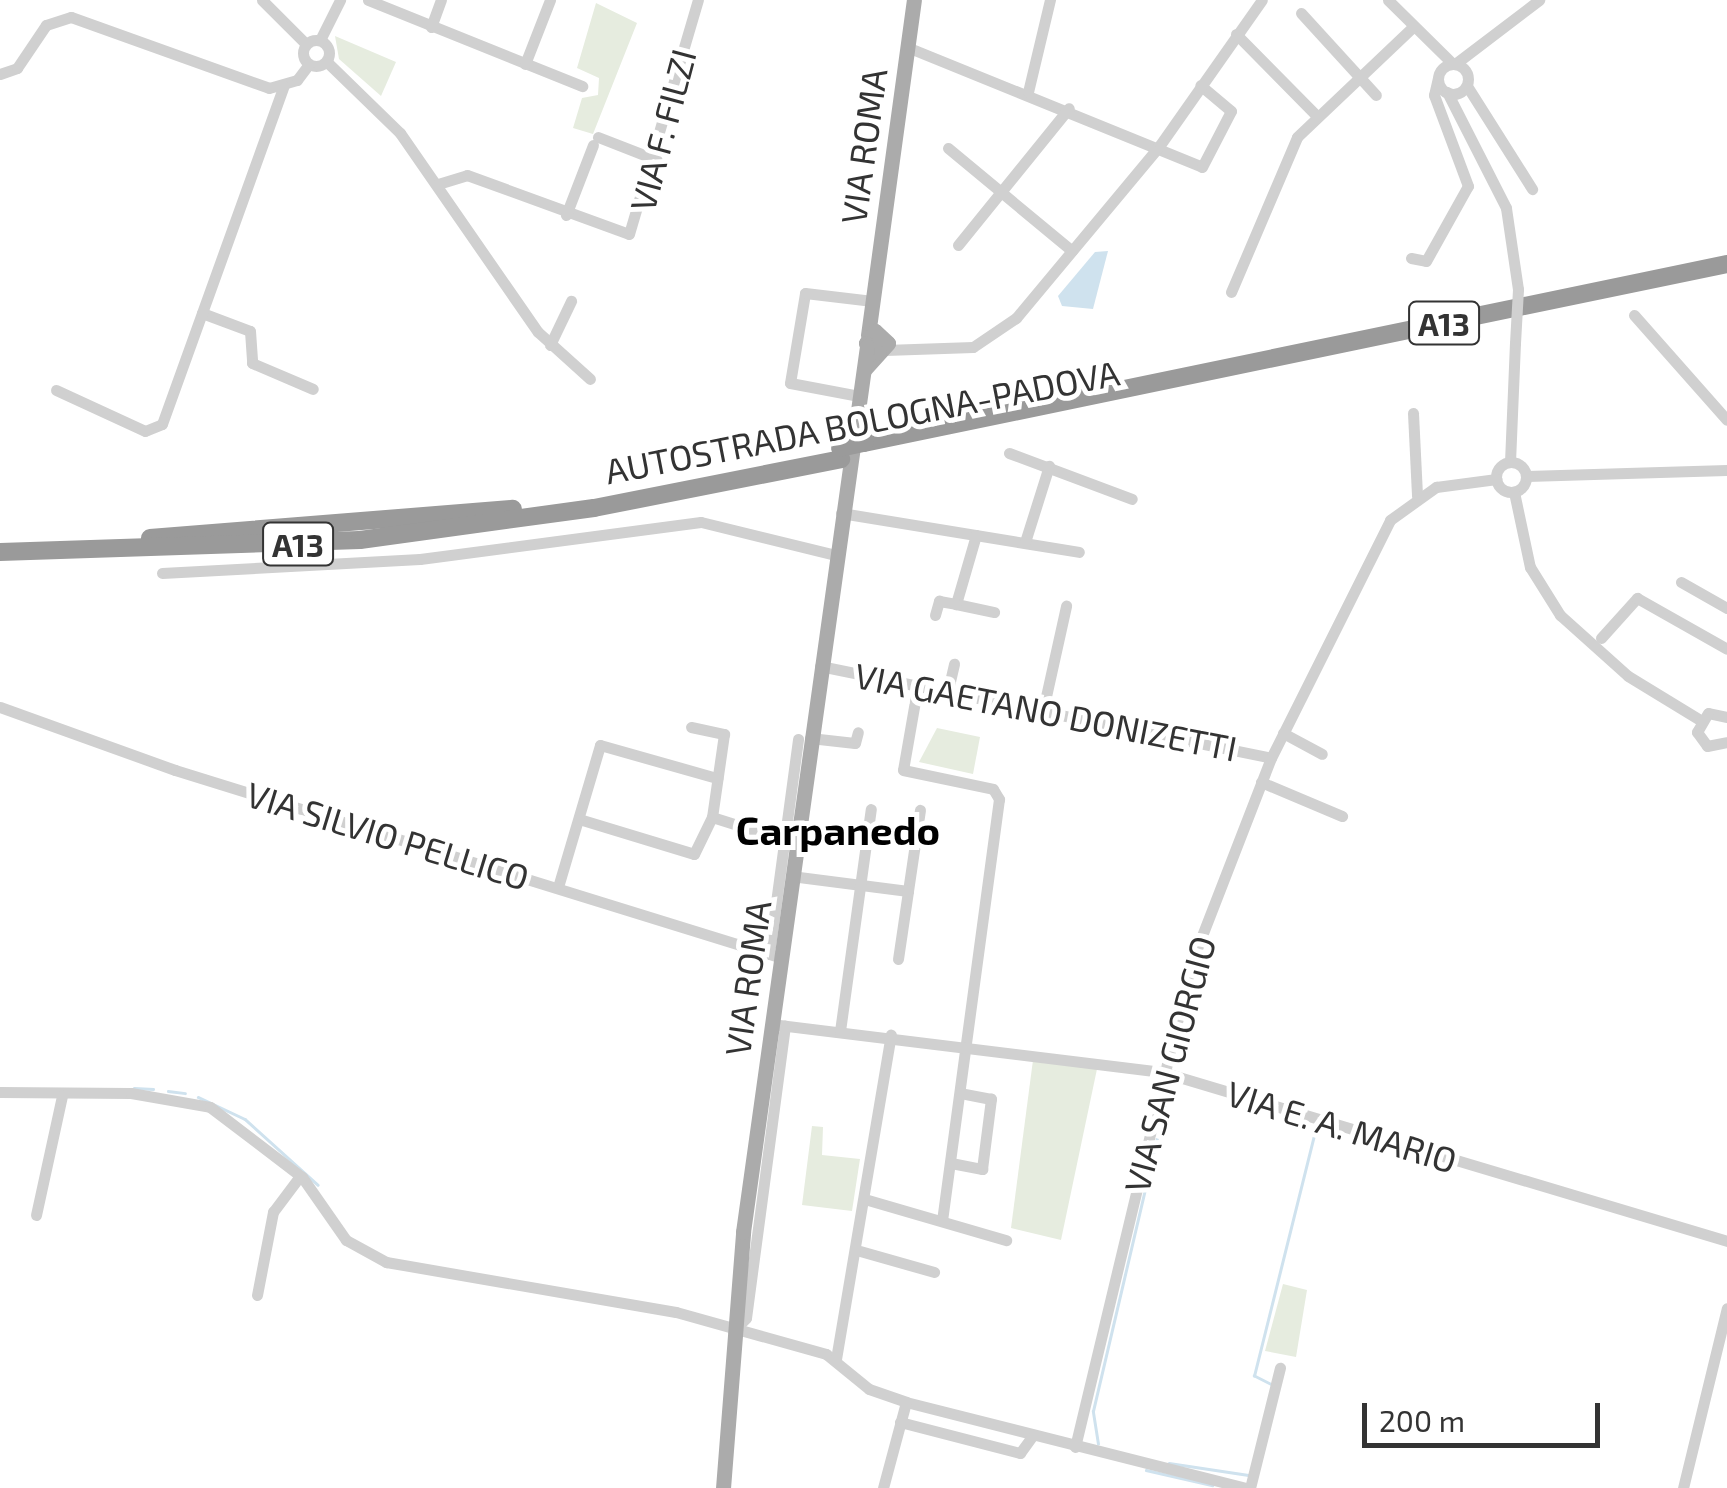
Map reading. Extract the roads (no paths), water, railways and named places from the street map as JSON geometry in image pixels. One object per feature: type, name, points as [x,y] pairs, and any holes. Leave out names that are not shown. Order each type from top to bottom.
[{"type":"highway","name":"AUTOSTRADA BOLOGNA-PADOVA","points":[[865,449],[1160,382],[1727,264]]},
{"type":"highway","name":"AUTOSTRADA BOLOGNA-PADOVA","points":[[0,540],[359,527],[592,498],[865,449],[1727,276]]},
{"type":"highway","name":"AUTOSTRADA BOLOGNA-PADOVA","points":[[0,552],[378,538],[841,453]]},
{"type":"main road","name":"VIA ROMA","points":[[723,1488],[734,1330],[778,1025],[774,956],[791,876],[790,842],[804,738],[820,666],[862,373],[878,342],[874,305],[914,0]]},
{"type":"street","points":[[262,0],[306,44],[309,64]]},
{"type":"street","points":[[340,0],[320,40],[326,62],[438,184],[550,346],[590,379]]},
{"type":"street","points":[[368,0],[582,86]]},
{"type":"street","points":[[431,27],[441,0]]},
{"type":"street","points":[[525,64],[550,0]]},
{"type":"street","name":"VIA F. FILZI","points":[[438,184],[467,175],[629,234],[657,160],[698,0]]},
{"type":"street","points":[[1028,92],[1050,0]]},
{"type":"street","points":[[878,342],[910,349],[985,343],[1072,251],[1160,144],[1262,0]]},
{"type":"street","points":[[1411,258],[1426,261],[1468,186],[1434,95],[1447,69],[1482,48],[1539,0]]},
{"type":"street","points":[[1395,2],[1447,69],[1465,84],[1532,189]]},
{"type":"street","points":[[1301,12],[1376,95]]},
{"type":"street","points":[[0,74],[17,68],[46,26],[71,16],[247,82],[284,86]]},
{"type":"street","points":[[1232,292],[1298,138],[1413,27]]},
{"type":"street","points":[[1236,34],[1317,116]]},
{"type":"street","points":[[306,44],[320,40]]},
{"type":"street","points":[[907,47],[1209,164],[1231,111],[1200,85]]},
{"type":"street","points":[[1460,112],[1465,84],[1482,48]]},
{"type":"street","points":[[56,390],[158,430],[284,86],[309,64],[326,62]]},
{"type":"street","points":[[1413,413],[1416,496],[1496,479],[1510,462],[1518,289],[1506,208],[1460,112],[1446,92],[1447,69]]},
{"type":"street","points":[[1446,92],[1465,84]]},
{"type":"street","points":[[1055,103],[1059,120]]},
{"type":"street","points":[[958,246],[1069,108]]},
{"type":"street","points":[[566,214],[595,141],[657,160]]},
{"type":"street","points":[[948,148],[1072,251]]},
{"type":"street","points":[[859,396],[790,383],[804,293],[874,305]]},
{"type":"street","points":[[550,346],[571,302]]},
{"type":"street","points":[[202,313],[250,331],[252,363],[314,389]]},
{"type":"street","points":[[1634,315],[1727,420]]},
{"type":"street","points":[[1008,453],[1132,499]]},
{"type":"street","points":[[1510,462],[1527,476],[1727,470]]},
{"type":"street","points":[[1025,542],[1049,466]]},
{"type":"street","points":[[1514,492],[1527,476]]},
{"type":"street","points":[[1496,479],[1514,492],[1526,556],[1560,615],[1628,676],[1700,720],[1726,713]]},
{"type":"street","name":"VIA SAN GIORGIO","points":[[1075,1447],[1191,964],[1271,758],[1378,538],[1416,496]]},
{"type":"street","points":[[841,513],[1079,552]]},
{"type":"street","points":[[162,573],[420,559],[720,522],[835,555]]},
{"type":"street","points":[[956,604],[976,535]]},
{"type":"street","points":[[1681,582],[1727,608]]},
{"type":"street","points":[[1601,638],[1637,598],[1727,649]]},
{"type":"street","points":[[935,615],[939,600],[994,612]]},
{"type":"street","points":[[1043,710],[1066,606]]},
{"type":"street","points":[[948,690],[954,664]]},
{"type":"street","name":"VIA GAETANO DONIZETTI","points":[[820,666],[1271,758]]},
{"type":"street","points":[[918,684],[904,770],[993,789],[1000,799],[942,1219]]},
{"type":"street","name":"VIA SILVIO PELLICO","points":[[0,707],[774,956]]},
{"type":"street","points":[[1700,720],[1702,742],[1727,742]]},
{"type":"street","points":[[579,818],[694,854],[712,816],[724,734],[691,727]]},
{"type":"street","points":[[804,738],[855,744],[858,732]]},
{"type":"street","points":[[1284,733],[1322,754]]},
{"type":"street","points":[[558,887],[600,745],[718,778]]},
{"type":"street","points":[[1261,782],[1342,816]]},
{"type":"street","points":[[840,1031],[871,808]]},
{"type":"street","points":[[898,959],[920,810]]},
{"type":"street","points":[[712,816],[790,842]]},
{"type":"street","name":"VIA ROMA","points":[[774,956],[790,842]]},
{"type":"street","points":[[791,876],[908,890]]},
{"type":"street","name":"VIA E. A. MARIO","points":[[778,1025],[892,1034],[1162,1072],[1727,1241]]},
{"type":"street","points":[[836,1358],[860,1251],[892,1034]]},
{"type":"street","points":[[0,1092],[62,1096],[131,1093],[210,1107],[300,1176],[346,1240],[386,1262],[734,1330],[836,1358],[869,1389],[970,1422],[1249,1488],[1280,1368]]},
{"type":"street","points":[[951,1163],[982,1169],[992,1099],[961,1094]]},
{"type":"street","points":[[36,1215],[62,1096]]},
{"type":"street","points":[[257,1295],[273,1212],[300,1176]]},
{"type":"street","points":[[868,1200],[1006,1240]]},
{"type":"street","points":[[860,1251],[934,1272]]},
{"type":"street","points":[[1683,1488],[1727,1308]]},
{"type":"street","points":[[882,1488],[906,1402]]},
{"type":"street","name":"VIA SAN GIORGIO","points":[[1056,1444],[1085,1404]]},
{"type":"street","name":"VIA SAN GIORGIO","points":[[1085,1404],[1093,1451]]},
{"type":"street","points":[[900,1422],[1020,1454],[1031,1438]]},
{"type":"street","points":[[965,1439],[970,1422]]},
{"type":"water","points":[[1108,251],[1093,309],[1062,306],[1058,296],[1095,252]]},
{"type":"waterway","points":[[134,1088],[153,1089]]},
{"type":"waterway","points":[[168,1091],[185,1093]]},
{"type":"waterway","points":[[1098,1444],[1093,1411],[1168,1092]]},
{"type":"waterway","points":[[198,1097],[245,1119],[318,1185]]},
{"type":"waterway","points":[[1272,1385],[1254,1376],[1316,1127]]},
{"type":"waterway","points":[[1169,1463],[1248,1475]]},
{"type":"waterway","points":[[1146,1470],[1212,1485]]},
{"type":"district","name":"Carpanedo","points":[[838,829]]}]
